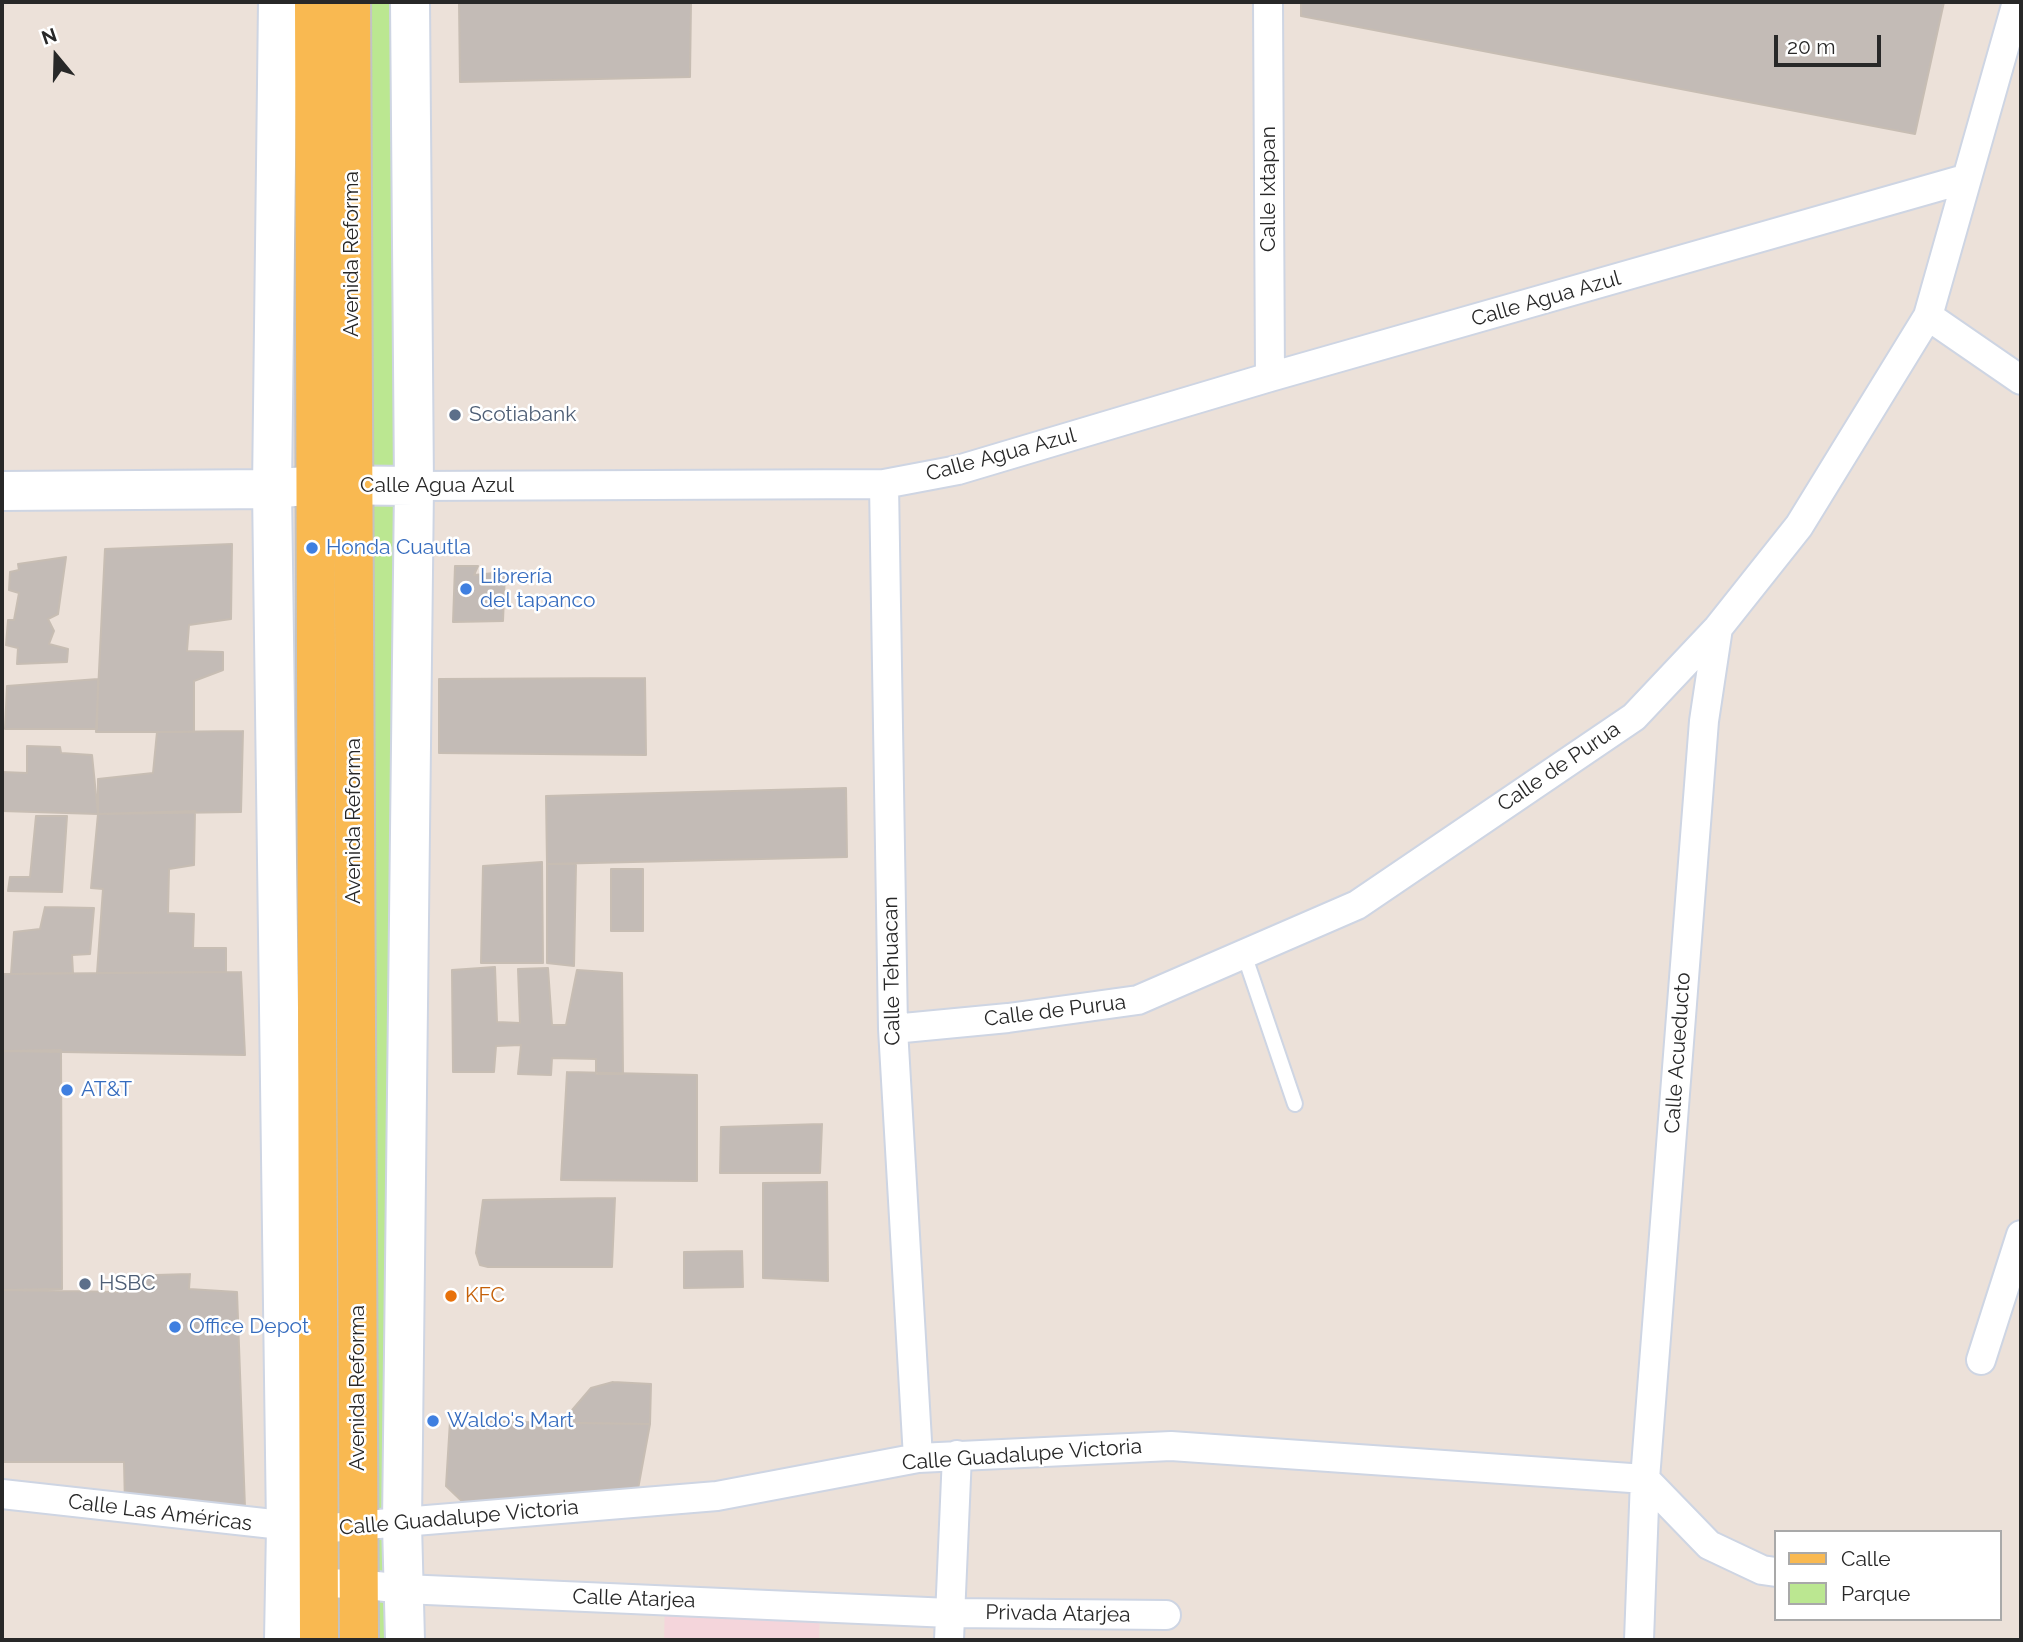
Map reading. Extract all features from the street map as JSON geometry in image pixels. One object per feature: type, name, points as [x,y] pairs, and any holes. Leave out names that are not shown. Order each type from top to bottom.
[{"type":"main road","name":"Avenida Reforma","points":[[314,2],[335,485],[359,1526],[359,1640]]},
{"type":"main road","name":"Avenida Reforma","points":[[318,1640],[318,1583],[302,1528],[351,2]]},
{"type":"street","points":[[278,2],[272,489],[302,1528],[284,1640]]},
{"type":"street","points":[[405,1640],[402,1524],[414,486],[410,2]]},
{"type":"street","name":"Calle Ixtapan","points":[[1268,2],[1270,377]]},
{"type":"street","points":[[1965,179],[2017,8]]},
{"type":"street","name":"Calle Agua Azul","points":[[2,491],[272,489],[335,485],[884,484],[958,470],[1270,377],[1965,179]]},
{"type":"street","name":"Calle de Purua","points":[[893,1029],[1008,1018],[1138,1000],[1357,905],[1634,717],[1718,628],[1799,526],[1927,316],[1965,179]]},
{"type":"street","points":[[1927,316],[2021,380]]},
{"type":"street","name":"Calle Tehuacan","points":[[884,484],[893,1029],[918,1458]]},
{"type":"street","name":"Calle Acueducto","points":[[1639,1640],[1645,1479],[1704,721],[1718,628]]},
{"type":"street","points":[[1981,1360],[2021,1235]]},
{"type":"street","name":"Calle Guadalupe Victoria","points":[[302,1528],[402,1524],[717,1496],[918,1458],[1171,1446],[1645,1479]]},
{"type":"street","points":[[950,1627],[957,1455]]},
{"type":"street","points":[[1645,1479],[1709,1545],[1762,1570],[1774,1572]]},
{"type":"street","name":"Calle Las Américas","points":[[2,1494],[302,1528]]},
{"type":"street","name":"Calle Atarjea","points":[[318,1583],[950,1627]]},
{"type":"street","name":"Privada Atarjea","points":[[950,1627],[1166,1615]]},
{"type":"lane","points":[[1244,954],[1295,1104]]},
{"type":"shaded area","points":[[665,1601],[820,1607],[819,1640],[664,1640]]},
{"type":"green space","points":[[351,2],[410,2],[405,1640],[359,1640]]},
{"type":"building","points":[[459,2],[691,2],[690,77],[460,82]]},
{"type":"building","points":[[1301,2],[1944,2],[1915,134],[1301,16]]},
{"type":"building","points":[[232,544],[231,619],[189,625],[187,651],[223,652],[223,670],[194,681],[194,732],[96,732],[105,549]]},
{"type":"building","points":[[66,557],[58,614],[48,619],[54,631],[49,644],[68,649],[67,662],[17,664],[18,648],[6,645],[8,620],[14,620],[19,593],[9,590],[10,572],[19,570],[18,564]]},
{"type":"building","points":[[455,566],[478,566],[474,575],[505,572],[503,621],[453,622]]},
{"type":"building","points":[[645,678],[646,755],[439,753],[439,679]]},
{"type":"building","points":[[98,679],[97,729],[5,729],[7,686]]},
{"type":"building","points":[[243,731],[241,812],[98,814],[98,779],[153,773],[157,732]]},
{"type":"building","points":[[27,746],[60,747],[61,753],[92,755],[98,814],[2,811],[2,772],[27,773]]},
{"type":"building","points":[[846,788],[847,857],[547,864],[546,796]]},
{"type":"building","points":[[195,811],[194,865],[169,869],[168,913],[194,914],[193,948],[226,948],[226,972],[97,973],[103,889],[91,888],[98,814]]},
{"type":"building","points":[[36,816],[67,816],[62,892],[8,891],[10,877],[30,877]]},
{"type":"building","points":[[542,862],[543,963],[481,963],[483,866]]},
{"type":"building","points":[[547,864],[576,864],[574,966],[547,963]]},
{"type":"building","points":[[611,869],[643,869],[643,931],[611,931]]},
{"type":"building","points":[[45,907],[94,908],[90,954],[72,955],[73,973],[11,974],[14,932],[40,929]]},
{"type":"building","points":[[495,967],[497,1022],[520,1023],[518,969],[548,968],[552,1025],[566,1025],[577,970],[622,973],[623,1074],[596,1074],[596,1059],[552,1058],[551,1075],[518,1074],[521,1045],[496,1046],[494,1072],[453,1072],[452,970]]},
{"type":"building","points":[[241,972],[245,1055],[2,1051],[2,974]]},
{"type":"building","points":[[61,1050],[62,1289],[2,1290],[2,1051]]},
{"type":"building","points":[[567,1072],[697,1075],[697,1181],[561,1180]]},
{"type":"building","points":[[822,1124],[820,1173],[720,1173],[721,1127]]},
{"type":"building","points":[[827,1182],[828,1281],[763,1278],[763,1183]]},
{"type":"building","points":[[615,1198],[612,1267],[480,1265],[476,1253],[483,1200]]},
{"type":"building","points":[[742,1251],[743,1287],[684,1288],[684,1252]]},
{"type":"building","points":[[190,1274],[189,1289],[237,1292],[245,1508],[125,1505],[124,1462],[2,1462],[2,1290],[121,1292],[123,1276]]},
{"type":"building","points":[[613,1382],[651,1384],[650,1424],[561,1423],[591,1388]]},
{"type":"building","points":[[450,1421],[650,1424],[638,1489],[470,1509],[446,1486]]},
{"type":"place","name":"Scotiabank","points":[[455,415]]},
{"type":"place","name":"Honda Cuautla","points":[[312,548]]},
{"type":"place","name":"Librería del tapanco","points":[[466,589]]},
{"type":"place","name":"AT&T","points":[[67,1090]]},
{"type":"place","name":"HSBC","points":[[85,1284]]},
{"type":"place","name":"KFC","points":[[451,1296]]},
{"type":"place","name":"Office Depot","points":[[175,1327]]},
{"type":"place","name":"Waldo's Mart","points":[[433,1421]]}]
